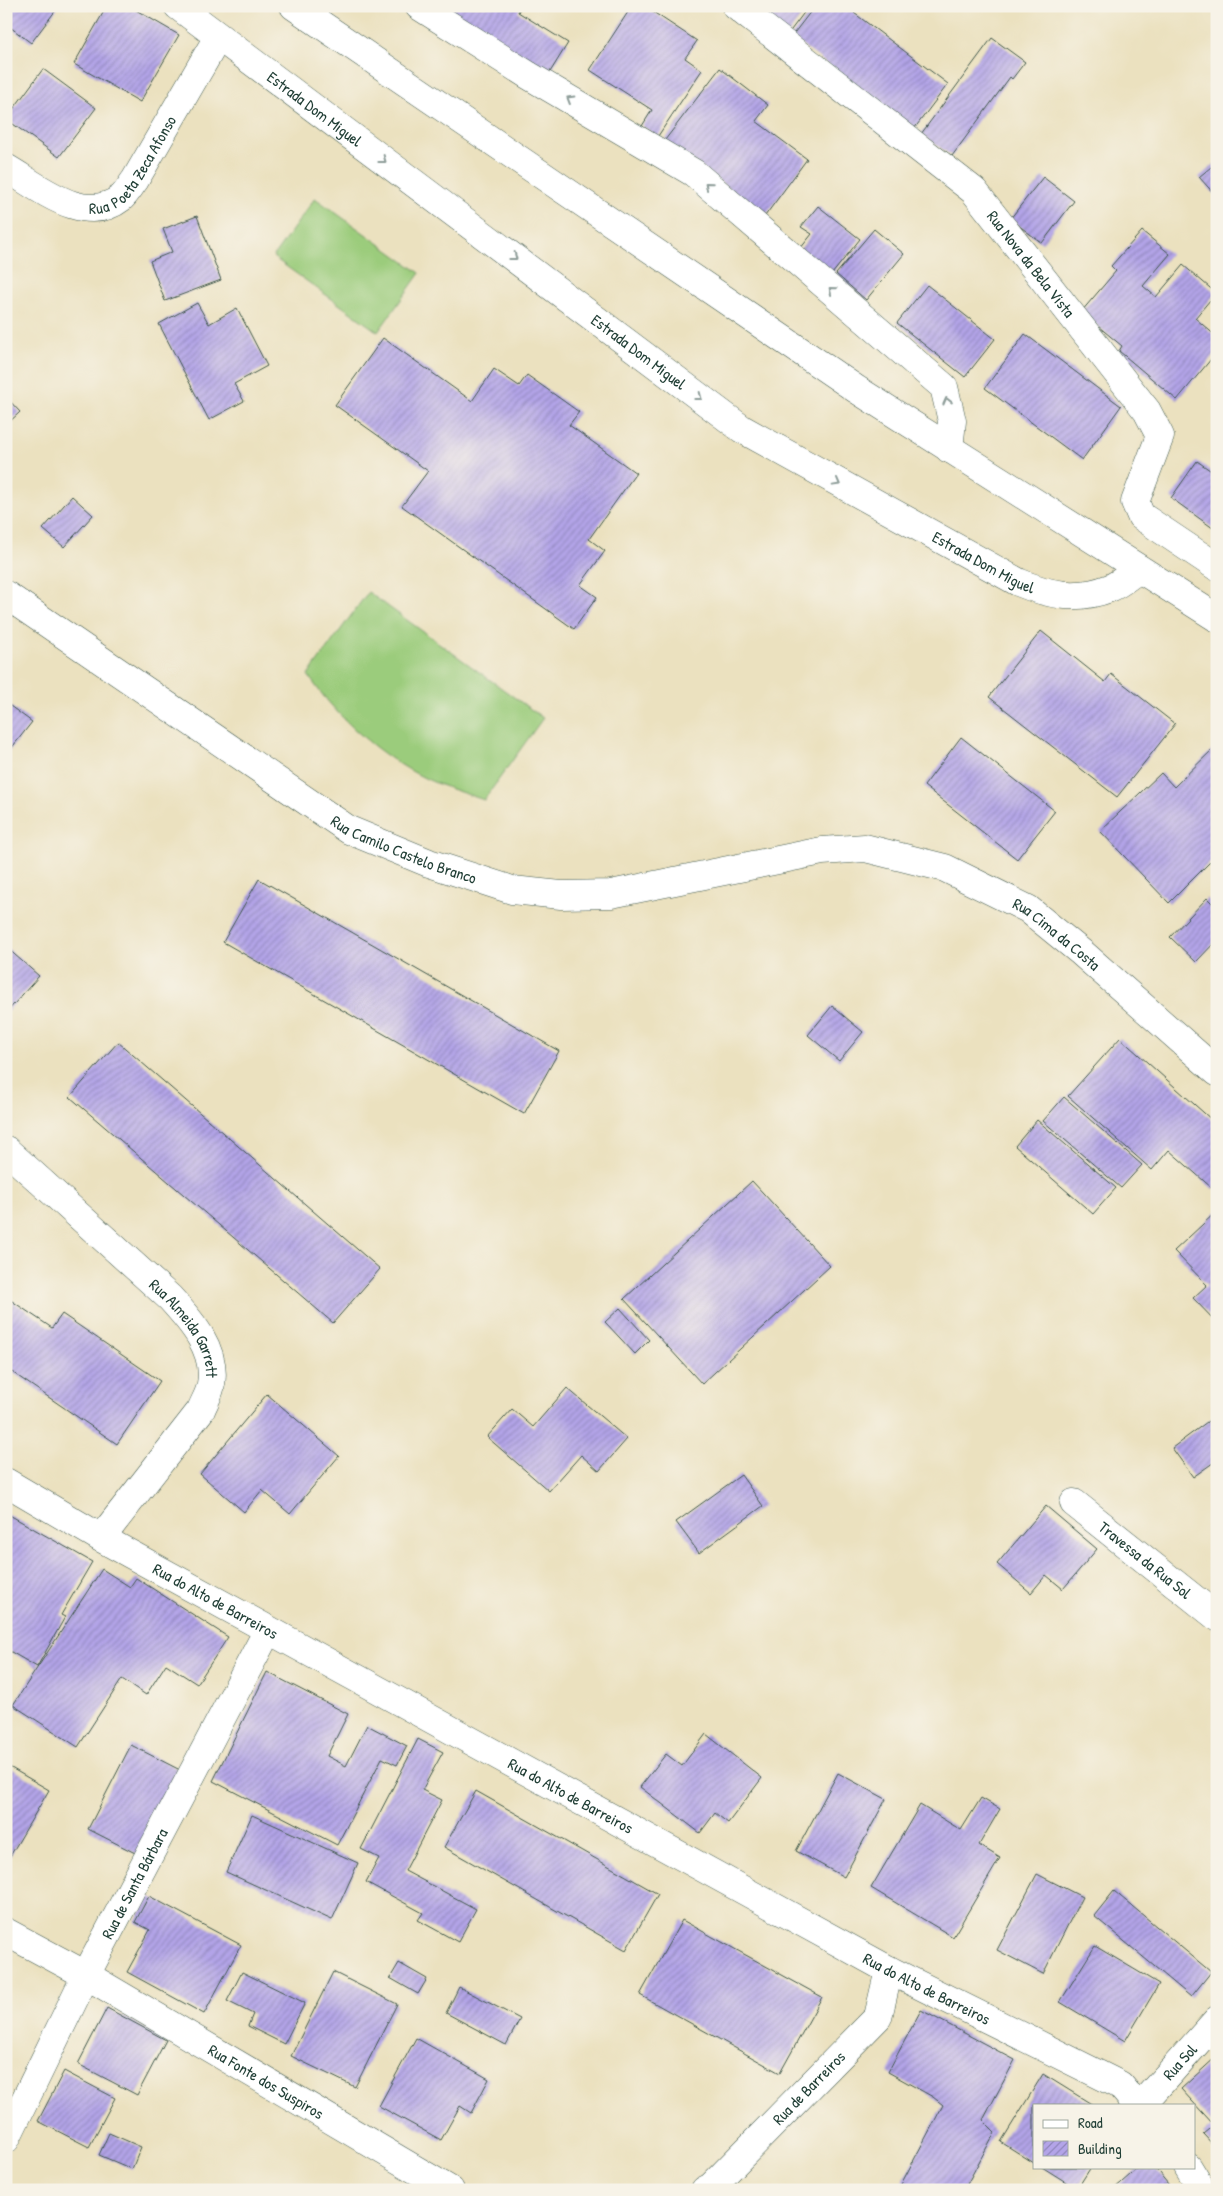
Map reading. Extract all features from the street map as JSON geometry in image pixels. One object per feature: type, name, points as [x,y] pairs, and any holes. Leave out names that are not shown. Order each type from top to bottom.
[{"type":"street","name":"Estrada Dom Miguel","points":[[178,6],[742,429],[1009,577],[1040,591],[1075,597],[1110,588],[1139,569]]},
{"type":"street","points":[[294,6],[762,326],[949,449],[1217,618]]},
{"type":"street","points":[[419,6],[528,74],[694,173],[944,388],[952,421],[949,449]]},
{"type":"street","name":"Rua Nova da Bela Vista","points":[[736,6],[974,191],[1147,411],[1160,436],[1135,502],[1142,516],[1217,567]]},
{"type":"street","name":"Rua Poeta Zeca Afonso","points":[[6,168],[71,206],[97,209],[121,198],[135,180],[218,37]]},
{"type":"street","name":"Rua Camilo Castelo Branco","points":[[6,595],[349,830],[429,863],[512,890],[561,895],[611,894],[822,851],[864,848]]},
{"type":"street","name":"Rua Cima da Costa","points":[[864,848],[945,868],[1028,909],[1082,953],[1217,1072]]},
{"type":"street","name":"Rua Almeida Garrett","points":[[6,1150],[170,1298],[189,1319],[204,1342],[211,1365],[211,1385],[201,1410],[101,1538]]},
{"type":"street","name":"Rua do Alto de Barreiros","points":[[6,1482],[101,1538],[889,1970],[1120,2085],[1136,2104]]},
{"type":"street","name":"Travessa da Rua Sol","points":[[1074,1503],[1217,1617]]},
{"type":"street","name":"Rua de Santa Bárbara","points":[[6,2139],[86,1975],[268,1630]]},
{"type":"street","name":"Rua Fonte dos Suspiros","points":[[6,1932],[86,1975],[447,2189]]},
{"type":"street","name":"Rua de Barreiros","points":[[705,2190],[711,2187],[878,2017],[889,1970]]},
{"type":"street","name":"Rua Sol","points":[[1142,2104],[1217,2020]]},
{"type":"street","points":[[1189,2168],[1202,2190]]},
{"type":"green space","points":[[315,198],[420,273],[378,332],[273,257]]},
{"type":"green space","points":[[368,592],[543,718],[484,800],[423,777],[384,754],[343,718],[308,675]]},
{"type":"building","points":[[6,6],[59,6],[31,43],[6,24]]},
{"type":"building","points":[[107,6],[129,6],[179,35],[140,102],[74,64]]},
{"type":"building","points":[[432,6],[521,6],[518,12],[568,43],[547,77]]},
{"type":"building","points":[[632,6],[644,6],[697,41],[685,58],[702,70],[658,136],[642,126],[652,110],[590,70]]},
{"type":"building","points":[[750,6],[809,6],[785,38]]},
{"type":"building","points":[[815,6],[859,6],[854,13],[948,84],[914,129],[791,37]]},
{"type":"building","points":[[992,38],[1025,62],[1012,79],[1010,77],[952,156],[921,134]]},
{"type":"building","points":[[720,68],[768,105],[756,121],[807,159],[765,216],[665,140]]},
{"type":"building","points":[[43,69],[96,108],[59,157],[6,119]]},
{"type":"building","points":[[1217,162],[1217,197],[1199,177]]},
{"type":"building","points":[[1043,177],[1074,201],[1042,243],[1010,219]]},
{"type":"building","points":[[818,206],[860,239],[832,274],[800,249],[812,234],[801,227]]},
{"type":"building","points":[[197,216],[221,280],[165,301],[150,261],[172,252],[163,229]]},
{"type":"building","points":[[874,229],[904,254],[866,300],[836,274]]},
{"type":"building","points":[[1142,231],[1170,254],[1143,286],[1156,297],[1183,265],[1216,293],[1195,318],[1217,337],[1217,352],[1177,400],[1119,351],[1122,346],[1081,312],[1116,271],[1111,266]]},
{"type":"building","points":[[927,285],[995,339],[965,377],[897,323]]},
{"type":"building","points":[[197,303],[209,324],[237,308],[267,366],[234,384],[244,401],[209,420],[159,324]]},
{"type":"building","points":[[1025,334],[1121,406],[1082,460],[985,388]]},
{"type":"building","points":[[383,338],[472,401],[494,369],[519,386],[527,375],[579,412],[569,425],[636,473],[589,539],[605,551],[580,585],[597,597],[574,629],[402,506],[428,471],[335,405]]},
{"type":"building","points":[[6,397],[20,412],[6,425]]},
{"type":"building","points":[[1197,461],[1217,475],[1217,531],[1171,498]]},
{"type":"building","points":[[72,496],[93,515],[64,547],[43,529]]},
{"type":"building","points":[[1041,631],[1105,682],[1111,674],[1175,724],[1117,797],[989,697]]},
{"type":"building","points":[[6,703],[32,722],[6,755]]},
{"type":"building","points":[[961,737],[1055,811],[1017,859],[924,786]]},
{"type":"building","points":[[1217,745],[1217,869],[1210,862],[1169,903],[1100,831],[1161,773],[1174,787]]},
{"type":"building","points":[[259,879],[559,1051],[524,1114],[223,942]]},
{"type":"building","points":[[1207,898],[1217,908],[1217,940],[1196,962],[1170,937]]},
{"type":"building","points":[[6,947],[39,976],[6,1013]]},
{"type":"building","points":[[832,1006],[863,1032],[839,1061],[808,1035]]},
{"type":"building","points":[[1120,1038],[1213,1121],[1217,1117],[1217,1185],[1213,1189],[1169,1150],[1152,1170],[1068,1096]]},
{"type":"building","points":[[118,1042],[380,1269],[333,1323],[70,1097]]},
{"type":"building","points":[[1064,1097],[1142,1165],[1121,1188],[1043,1121]]},
{"type":"building","points":[[1037,1120],[1116,1188],[1093,1214],[1015,1146]]},
{"type":"building","points":[[752,1181],[830,1266],[702,1384],[624,1299]]},
{"type":"building","points":[[1217,1211],[1217,1323],[1193,1298],[1207,1285],[1174,1251]]},
{"type":"building","points":[[6,1297],[52,1328],[62,1314],[160,1381],[117,1444],[6,1368]]},
{"type":"building","points":[[620,1308],[649,1340],[635,1354],[605,1322]]},
{"type":"building","points":[[567,1388],[627,1439],[599,1471],[581,1455],[549,1491],[487,1437],[512,1409],[533,1427]]},
{"type":"building","points":[[267,1394],[339,1456],[290,1514],[262,1490],[244,1512],[200,1474]]},
{"type":"building","points":[[1215,1416],[1217,1460],[1193,1477],[1172,1448]]},
{"type":"building","points":[[741,1475],[763,1506],[699,1553],[676,1522]]},
{"type":"building","points":[[1046,1506],[1097,1549],[1063,1589],[1046,1575],[1031,1593],[997,1564]]},
{"type":"building","points":[[6,1513],[92,1562],[61,1615],[65,1617],[37,1667],[6,1649]]},
{"type":"building","points":[[102,1569],[130,1587],[136,1578],[228,1637],[197,1684],[166,1664],[146,1695],[122,1679],[78,1747],[13,1705]]},
{"type":"building","points":[[267,1672],[348,1714],[327,1756],[346,1766],[367,1725],[407,1746],[397,1765],[382,1758],[337,1845],[213,1781]]},
{"type":"building","points":[[706,1734],[762,1778],[728,1823],[715,1813],[700,1833],[640,1787],[666,1754],[682,1766]]},
{"type":"building","points":[[418,1739],[443,1752],[422,1790],[442,1800],[405,1871],[476,1909],[458,1942],[418,1920],[423,1913],[366,1882],[379,1858],[361,1849]]},
{"type":"building","points":[[131,1745],[182,1771],[139,1855],[88,1829]]},
{"type":"building","points":[[6,1765],[49,1790],[6,1863]]},
{"type":"building","points":[[838,1773],[886,1799],[844,1877],[796,1851]]},
{"type":"building","points":[[476,1791],[658,1894],[626,1950],[444,1847]]},
{"type":"building","points":[[981,1798],[1000,1809],[979,1845],[1000,1858],[953,1937],[871,1888],[920,1805],[961,1830]]},
{"type":"building","points":[[252,1815],[358,1863],[332,1920],[226,1872]]},
{"type":"building","points":[[1037,1874],[1082,1897],[1043,1974],[997,1950]]},
{"type":"building","points":[[1114,1891],[1211,1972],[1191,1997],[1094,1916]]},
{"type":"building","points":[[149,1896],[241,1945],[204,2014],[127,1972],[150,1930],[135,1922]]},
{"type":"building","points":[[682,1920],[822,1997],[780,2073],[640,1995]]},
{"type":"building","points":[[1095,1946],[1159,1984],[1125,2041],[1060,2002]]},
{"type":"building","points":[[399,1963],[427,1979],[418,1994],[390,1978]]},
{"type":"building","points":[[242,1972],[305,2003],[284,2044],[248,2026],[253,2014],[227,2001]]},
{"type":"building","points":[[333,1972],[397,2004],[355,2087],[291,2056]]},
{"type":"building","points":[[459,1987],[520,2019],[506,2045],[446,2013]]},
{"type":"building","points":[[107,2008],[166,2040],[137,2095],[78,2064]]},
{"type":"building","points":[[921,2010],[1015,2060],[983,2120],[995,2132],[964,2190],[898,2190],[943,2105],[933,2097],[888,2072]]},
{"type":"building","points":[[416,2038],[489,2079],[471,2113],[460,2106],[441,2140],[379,2106]]},
{"type":"building","points":[[1217,2056],[1217,2149],[1203,2134],[1214,2125],[1181,2089]]},
{"type":"building","points":[[64,2071],[115,2098],[89,2147],[38,2121]]},
{"type":"building","points":[[1043,2074],[1091,2104],[1033,2104],[1033,2162],[1001,2142]]},
{"type":"building","points":[[109,2133],[141,2147],[132,2169],[99,2155]]},
{"type":"building","points":[[1044,2168],[1090,2168],[1077,2189]]},
{"type":"building","points":[[1138,2168],[1155,2168],[1173,2190],[1113,2190]]}]
